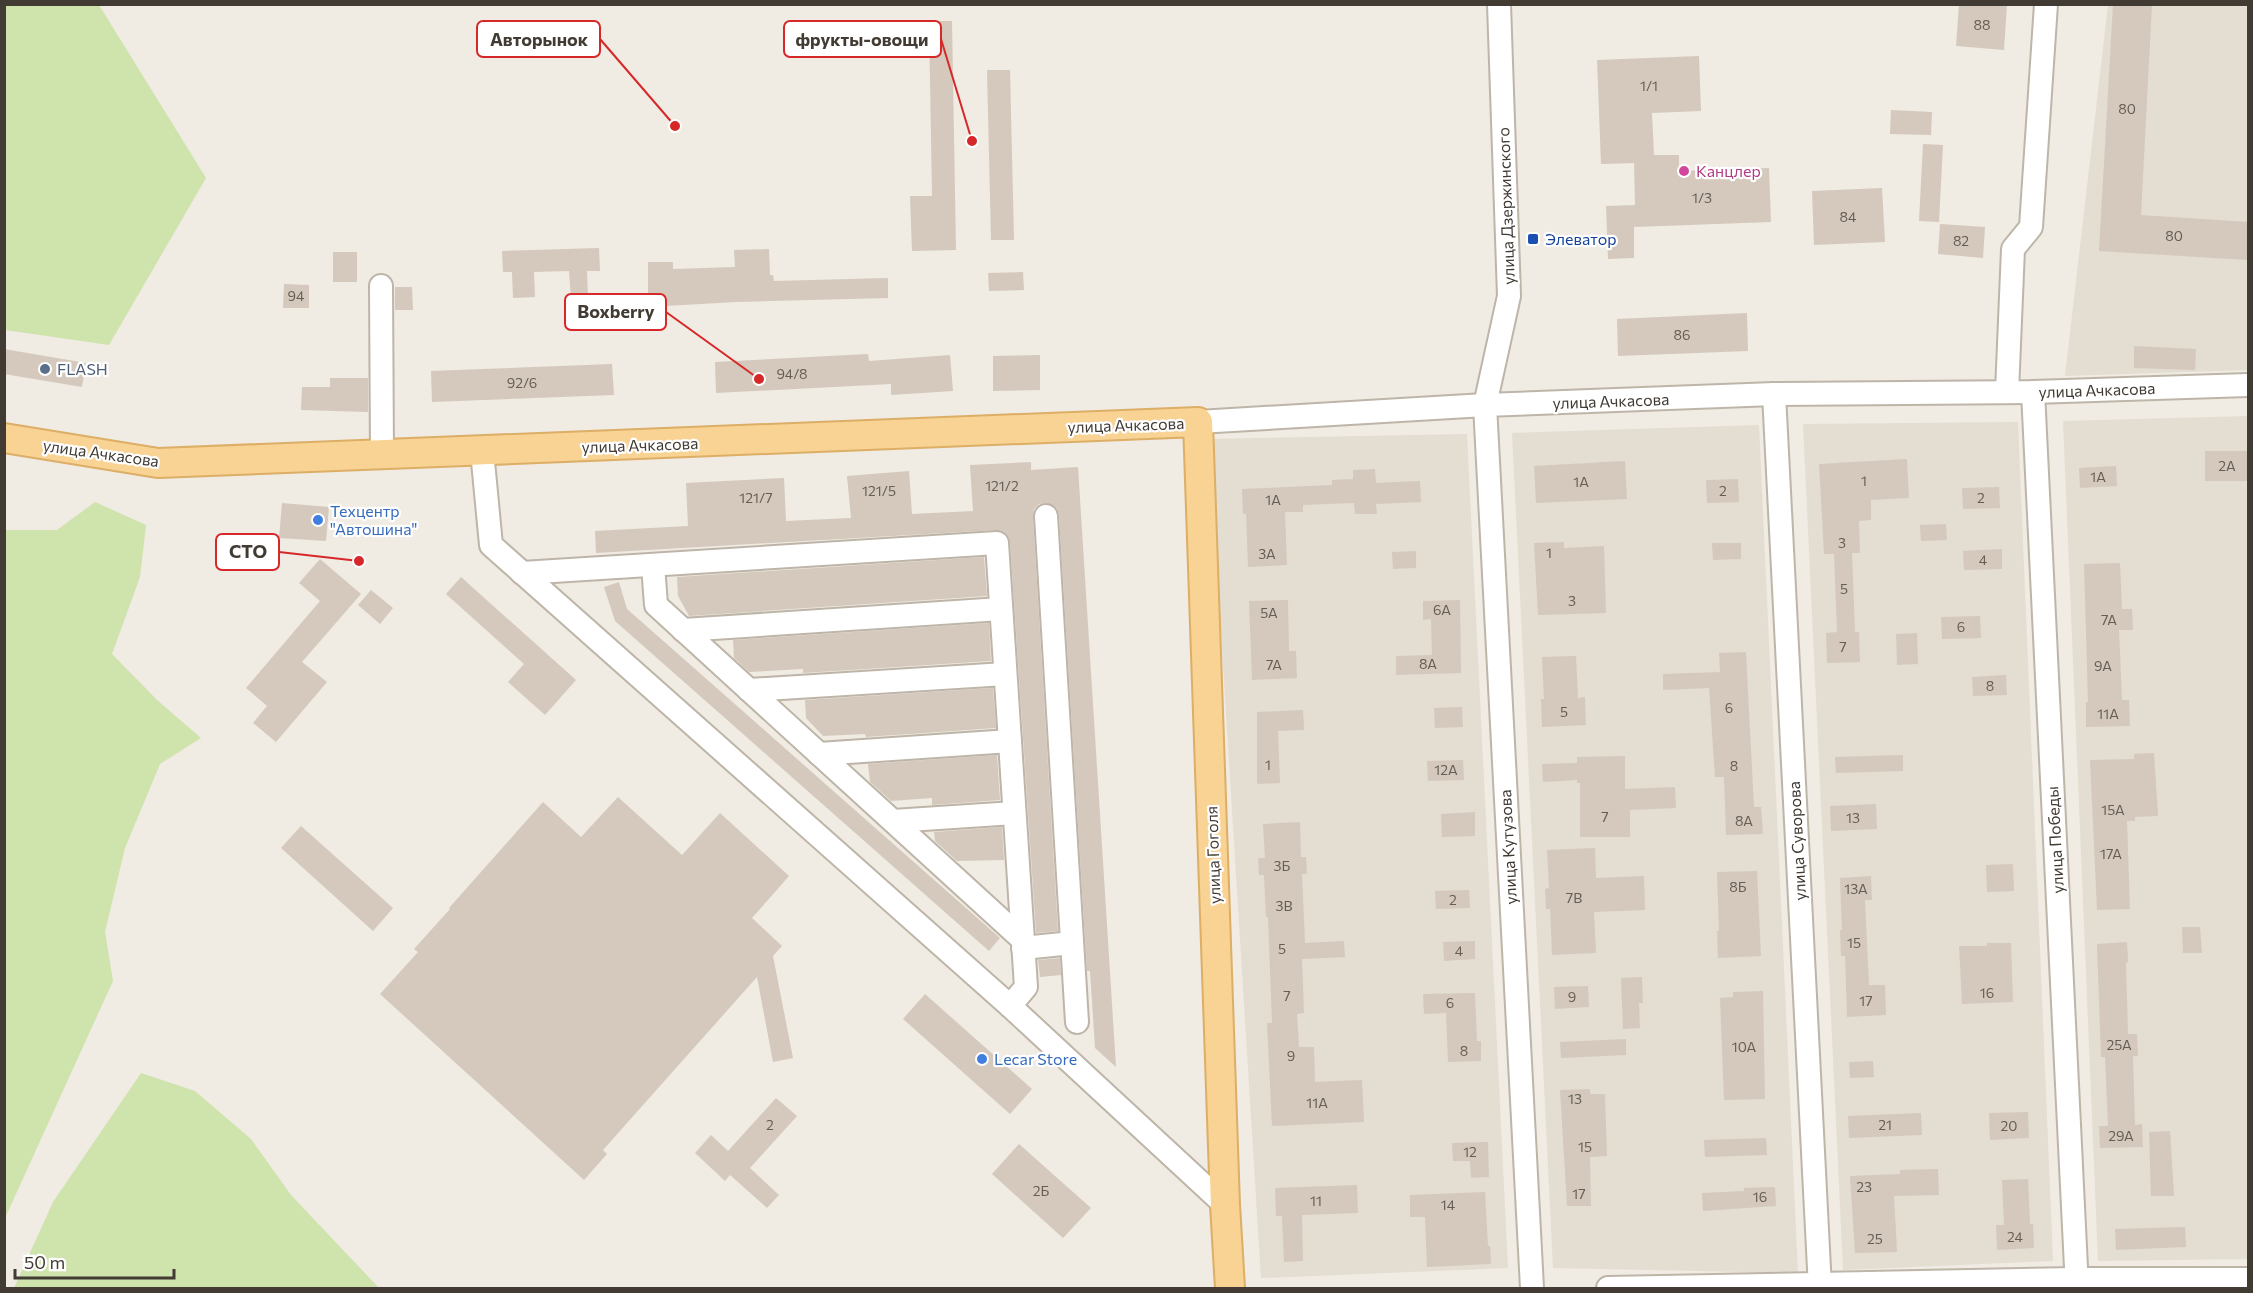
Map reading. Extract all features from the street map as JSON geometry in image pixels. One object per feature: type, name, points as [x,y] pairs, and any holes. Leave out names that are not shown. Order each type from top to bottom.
[{"type":"main road","name":"улица Ачкасова","points":[[4,438],[158,463],[1198,422]]},
{"type":"main road","name":"улица Гоголя","points":[[1198,422],[1225,1205],[1230,1288]]},
{"type":"street","name":"улица Дзержинского","points":[[1485,405],[1509,296],[1499,4]]},
{"type":"street","points":[[2007,392],[2013,249],[2031,227],[2046,4]]},
{"type":"street","points":[[381,286],[382,455]]},
{"type":"street","name":"улица Ачкасова","points":[[1198,422],[1485,405],[1774,394],[2033,392],[2248,385]]},
{"type":"street","name":"улица Победы","points":[[2033,392],[2076,1284]]},
{"type":"street","name":"улица Суворова","points":[[1774,394],[1820,1287]]},
{"type":"street","name":"улица Кутузова","points":[[1485,405],[1532,1288]]},
{"type":"street","points":[[482,452],[491,545],[1010,1006],[1225,1205]]},
{"type":"street","points":[[1046,516],[1077,1022]]},
{"type":"street","points":[[522,573],[997,543],[1026,987],[1010,1006]]},
{"type":"street","points":[[653,564],[656,605],[893,821],[1023,944],[1072,943]]},
{"type":"street","points":[[683,630],[1001,609]]},
{"type":"street","points":[[749,690],[1005,674]]},
{"type":"street","points":[[819,754],[1010,741]]},
{"type":"street","points":[[893,821],[1014,813]]},
{"type":"street","points":[[1608,1288],[2076,1284],[2248,1279]]},
{"type":"shaded area","points":[[2108,5],[2248,5],[2248,370],[2065,376]]},
{"type":"shaded area","points":[[2248,416],[2248,1259],[2098,1261],[2063,421]]},
{"type":"shaded area","points":[[2018,422],[2053,1261],[1843,1270],[1803,424]]},
{"type":"shaded area","points":[[1759,425],[1798,1273],[1553,1268],[1512,433]]},
{"type":"shaded area","points":[[1467,434],[1508,1268],[1261,1278],[1209,439]]},
{"type":"green space","points":[[5,4],[99,5],[206,178],[109,345],[5,330]]},
{"type":"green space","points":[[95,502],[146,525],[140,577],[112,654],[157,700],[201,738],[160,764],[125,848],[105,932],[113,981],[5,1218],[5,530],[57,530]]},
{"type":"green space","points":[[141,1073],[195,1091],[251,1139],[291,1195],[379,1288],[14,1288],[53,1202]]},
{"type":"building","points":[[1959,4],[2007,4],[2004,50],[1956,46]]},
{"type":"building","points":[[2113,4],[2152,4],[2141,215],[2248,222],[2248,260],[2099,251]]},
{"type":"building","points":[[929,21],[952,21],[956,250],[912,251],[910,196],[932,196]]},
{"type":"building","points":[[1699,56],[1701,111],[1652,113],[1654,155],[1679,155],[1679,171],[1769,168],[1771,222],[1634,227],[1634,258],[1608,259],[1606,206],[1635,205],[1634,163],[1601,164],[1597,60]]},
{"type":"building","points":[[987,70],[1010,70],[1014,240],[991,240]]},
{"type":"building","points":[[1891,110],[1932,112],[1931,135],[1890,134]]},
{"type":"building","points":[[1923,144],[1943,145],[1939,222],[1919,221]]},
{"type":"building","points":[[1882,188],[1885,242],[1814,245],[1812,191]]},
{"type":"building","points":[[1940,224],[1985,227],[1983,258],[1938,254]]},
{"type":"building","points":[[599,248],[600,271],[587,271],[588,298],[571,299],[569,271],[534,272],[535,297],[513,298],[512,272],[503,272],[502,251]]},
{"type":"building","points":[[769,249],[770,275],[773,275],[774,281],[888,278],[888,298],[648,307],[648,262],[673,262],[673,269],[735,267],[734,250]]},
{"type":"building","points":[[333,252],[357,252],[357,282],[333,282]]},
{"type":"building","points":[[1023,272],[1024,290],[989,291],[988,273]]},
{"type":"building","points":[[284,284],[309,285],[309,308],[283,308]]},
{"type":"building","points":[[395,287],[412,287],[413,310],[395,310]]},
{"type":"building","points":[[1747,313],[1748,351],[1618,356],[1617,319]]},
{"type":"building","points":[[2134,346],[2196,349],[2195,370],[2134,368]]},
{"type":"building","name":"FLASH","points":[[4,349],[86,363],[82,387],[4,374]]},
{"type":"building","points":[[868,354],[869,361],[950,355],[953,391],[891,395],[891,384],[716,393],[715,362]]},
{"type":"building","points":[[1040,355],[1040,390],[993,391],[993,356]]},
{"type":"building","points":[[612,364],[614,395],[432,402],[431,371]]},
{"type":"building","points":[[330,378],[368,378],[368,412],[301,410],[302,387],[330,387]]},
{"type":"building","points":[[2205,451],[2248,451],[2248,481],[2205,481]]},
{"type":"building","points":[[1907,459],[1909,498],[1871,500],[1871,520],[1859,521],[1860,553],[1852,553],[1855,632],[1859,632],[1860,662],[1827,663],[1826,633],[1837,632],[1834,554],[1824,554],[1819,464]]},
{"type":"building","points":[[1625,461],[1627,499],[1536,503],[1534,466]]},
{"type":"building","points":[[1031,462],[1031,470],[1078,467],[1116,1067],[1095,1048],[1090,971],[1087,971],[1057,508],[1046,503],[1039,504],[1034,509],[1033,517],[1058,931],[1036,933],[1010,542],[1003,531],[596,553],[595,531],[688,526],[686,483],[784,478],[786,521],[851,518],[847,476],[909,471],[912,514],[973,511],[970,465]]},
{"type":"building","points":[[2116,466],[2117,486],[2080,488],[2079,468]]},
{"type":"building","points":[[1375,469],[1376,483],[1420,481],[1421,502],[1376,504],[1377,514],[1355,514],[1354,503],[1303,505],[1303,512],[1285,512],[1287,565],[1248,567],[1246,514],[1243,514],[1242,489],[1332,485],[1332,480],[1353,479],[1353,470]]},
{"type":"building","points":[[1738,479],[1739,502],[1707,503],[1706,480]]},
{"type":"building","points":[[1999,487],[2000,508],[1963,509],[1962,488]]},
{"type":"building","points":[[282,503],[329,507],[326,541],[279,538]]},
{"type":"building","points":[[1946,524],[1947,540],[1921,541],[1920,525]]},
{"type":"building","points":[[1564,542],[1564,548],[1604,546],[1606,613],[1538,615],[1534,543]]},
{"type":"building","points":[[1712,543],[1741,543],[1741,559],[1713,560]]},
{"type":"building","points":[[2002,549],[2002,569],[1964,570],[1963,551]]},
{"type":"building","points":[[1416,551],[1416,568],[1393,569],[1392,552]]},
{"type":"building","points":[[984,557],[987,596],[689,616],[678,596],[677,577]]},
{"type":"building","points":[[320,559],[361,594],[302,662],[327,682],[276,742],[253,723],[267,706],[246,688],[320,601],[299,583]]},
{"type":"building","points":[[2120,563],[2122,609],[2132,609],[2133,630],[2119,630],[2122,700],[2129,700],[2130,726],[2086,727],[2086,702],[2088,702],[2084,564]]},
{"type":"building","points":[[461,577],[576,680],[545,715],[508,682],[524,664],[446,594]]},
{"type":"building","points":[[619,582],[627,609],[1000,938],[989,951],[615,621],[604,587]]},
{"type":"building","points":[[371,590],[393,608],[380,624],[358,605]]},
{"type":"building","points":[[1288,600],[1289,651],[1296,651],[1297,678],[1252,680],[1249,601]]},
{"type":"building","points":[[1460,600],[1461,673],[1396,675],[1396,656],[1432,655],[1431,619],[1423,620],[1423,601]]},
{"type":"building","points":[[1980,616],[1981,638],[1942,639],[1941,617]]},
{"type":"building","points":[[989,623],[991,661],[803,673],[803,669],[749,672],[734,658],[733,640]]},
{"type":"building","points":[[1917,633],[1918,664],[1897,665],[1896,634]]},
{"type":"building","points":[[1746,652],[1754,807],[1761,807],[1763,834],[1726,835],[1724,777],[1715,777],[1709,688],[1663,690],[1663,674],[1720,672],[1719,653]]},
{"type":"building","points":[[1576,656],[1578,698],[1585,697],[1586,725],[1542,727],[1541,699],[1544,699],[1542,657]]},
{"type":"building","points":[[2006,675],[2007,695],[1973,696],[1972,677]]},
{"type":"building","points":[[993,688],[996,728],[866,737],[865,734],[823,736],[806,718],[805,700]]},
{"type":"building","points":[[1462,707],[1463,727],[1435,728],[1434,708]]},
{"type":"building","points":[[1303,710],[1304,730],[1278,731],[1280,783],[1257,784],[1257,712]]},
{"type":"building","points":[[2154,753],[2158,816],[2135,817],[2135,821],[2127,821],[2130,909],[2097,910],[2090,760],[2134,759],[2134,754]]},
{"type":"building","points":[[997,755],[1000,800],[932,805],[932,798],[891,801],[870,782],[868,764]]},
{"type":"building","points":[[1903,755],[1903,771],[1836,773],[1835,757]]},
{"type":"building","points":[[1625,756],[1625,789],[1675,787],[1676,808],[1630,810],[1630,837],[1580,837],[1580,783],[1577,783],[1577,780],[1543,782],[1542,764],[1577,763],[1577,757]]},
{"type":"building","points":[[1463,760],[1464,780],[1428,781],[1427,761]]},
{"type":"building","points":[[618,797],[682,855],[720,813],[789,876],[752,918],[782,946],[773,956],[793,1058],[773,1062],[757,977],[603,1150],[607,1154],[584,1180],[380,994],[418,952],[414,949],[543,802],[581,837]]},
{"type":"building","points":[[1876,804],[1877,829],[1831,831],[1830,806]]},
{"type":"building","points":[[1475,812],[1475,836],[1442,837],[1441,814]]},
{"type":"building","points":[[1300,822],[1301,857],[1306,857],[1307,874],[1302,874],[1305,943],[1344,941],[1345,957],[1302,959],[1304,1013],[1297,1014],[1299,1047],[1314,1047],[1315,1082],[1362,1080],[1364,1122],[1272,1126],[1267,1023],[1272,1023],[1268,917],[1266,917],[1264,875],[1259,875],[1258,858],[1265,858],[1263,824]]},
{"type":"building","points":[[301,826],[393,908],[373,931],[281,848]]},
{"type":"building","points":[[1002,827],[1004,860],[957,861],[935,841],[934,832]]},
{"type":"building","points":[[1595,848],[1596,878],[1644,876],[1645,910],[1594,912],[1596,953],[1552,955],[1550,909],[1546,909],[1545,889],[1549,888],[1547,850]]},
{"type":"building","points":[[2013,864],[2014,891],[1987,892],[1986,865]]},
{"type":"building","points":[[1757,871],[1761,956],[1718,958],[1717,872]]},
{"type":"building","points":[[1871,876],[1872,900],[1865,900],[1869,985],[1885,985],[1886,1015],[1847,1017],[1845,956],[1841,956],[1840,878]]},
{"type":"building","points":[[1469,890],[1470,908],[1436,909],[1435,891]]},
{"type":"building","points":[[2182,927],[2200,927],[2202,953],[2183,953]]},
{"type":"building","points":[[1475,941],[1475,959],[1444,961],[1443,942]]},
{"type":"building","points":[[2127,942],[2128,1034],[2137,1034],[2138,1056],[2133,1056],[2135,1125],[2142,1124],[2143,1147],[2100,1148],[2099,1126],[2108,1126],[2105,1057],[2101,1057],[2097,944]]},
{"type":"building","points":[[1987,943],[2011,943],[2013,1002],[1962,1004],[1959,946],[1987,946]]},
{"type":"building","points":[[1060,958],[1061,975],[1040,977],[1038,960]]},
{"type":"building","points":[[1642,977],[1643,1003],[1639,1003],[1640,1028],[1623,1029],[1621,978]]},
{"type":"building","points":[[1588,986],[1589,1007],[1555,1009],[1554,987]]},
{"type":"building","points":[[1763,991],[1765,1099],[1724,1100],[1720,998],[1733,997],[1733,992]]},
{"type":"building","points":[[1475,993],[1477,1041],[1481,1041],[1481,1061],[1448,1062],[1446,1013],[1424,1014],[1423,994]]},
{"type":"building","points":[[925,994],[1032,1089],[1010,1114],[903,1019]]},
{"type":"building","points":[[1626,1039],[1626,1055],[1561,1058],[1560,1042]]},
{"type":"building","points":[[1873,1061],[1874,1077],[1850,1078],[1849,1062]]},
{"type":"building","points":[[1590,1089],[1590,1094],[1605,1094],[1607,1156],[1590,1157],[1591,1206],[1567,1206],[1560,1090]]},
{"type":"building","points":[[776,1098],[797,1116],[750,1168],[779,1195],[767,1208],[730,1175],[725,1181],[695,1153],[711,1135],[728,1151]]},
{"type":"building","points":[[2028,1112],[2029,1138],[1990,1140],[1989,1113]]},
{"type":"building","points":[[1921,1113],[1922,1135],[1849,1138],[1848,1116]]},
{"type":"building","points":[[2170,1131],[2174,1196],[2151,1196],[2149,1132]]},
{"type":"building","points":[[1766,1138],[1767,1155],[1705,1157],[1704,1140]]},
{"type":"building","points":[[1488,1142],[1489,1177],[1471,1178],[1470,1161],[1453,1161],[1452,1143]]},
{"type":"building","points":[[1019,1144],[1091,1208],[1063,1238],[992,1174]]},
{"type":"building","points":[[1938,1169],[1939,1195],[1894,1196],[1897,1252],[1855,1253],[1850,1176],[1900,1174],[1900,1170]]},
{"type":"building","points":[[2028,1179],[2030,1224],[2033,1224],[2034,1248],[1997,1250],[1996,1225],[2004,1225],[2002,1180]]},
{"type":"building","points":[[1357,1185],[1358,1213],[1302,1215],[1303,1261],[1284,1262],[1282,1216],[1276,1216],[1275,1188]]},
{"type":"building","points":[[1775,1187],[1776,1206],[1703,1211],[1702,1193]]},
{"type":"building","points":[[1485,1192],[1491,1264],[1427,1267],[1425,1217],[1410,1217],[1410,1195]]},
{"type":"building","points":[[2185,1227],[2186,1247],[2116,1250],[2115,1229]]},
{"type":"place","name":"Авторынок","points":[[675,126]]},
{"type":"place","name":"фрукты-овощи","points":[[972,141]]},
{"type":"place","name":"Канцлер","points":[[1684,171]]},
{"type":"place","name":"Элеватор","points":[[1533,239]]},
{"type":"place","name":"FLASH","points":[[45,369]]},
{"type":"place","name":"Boxberry","points":[[759,379]]},
{"type":"place","name":"Техцентр \"Автошина\"","points":[[318,520]]},
{"type":"place","name":"СТО","points":[[359,561]]},
{"type":"place","name":"Lecar Store","points":[[982,1059]]}]
